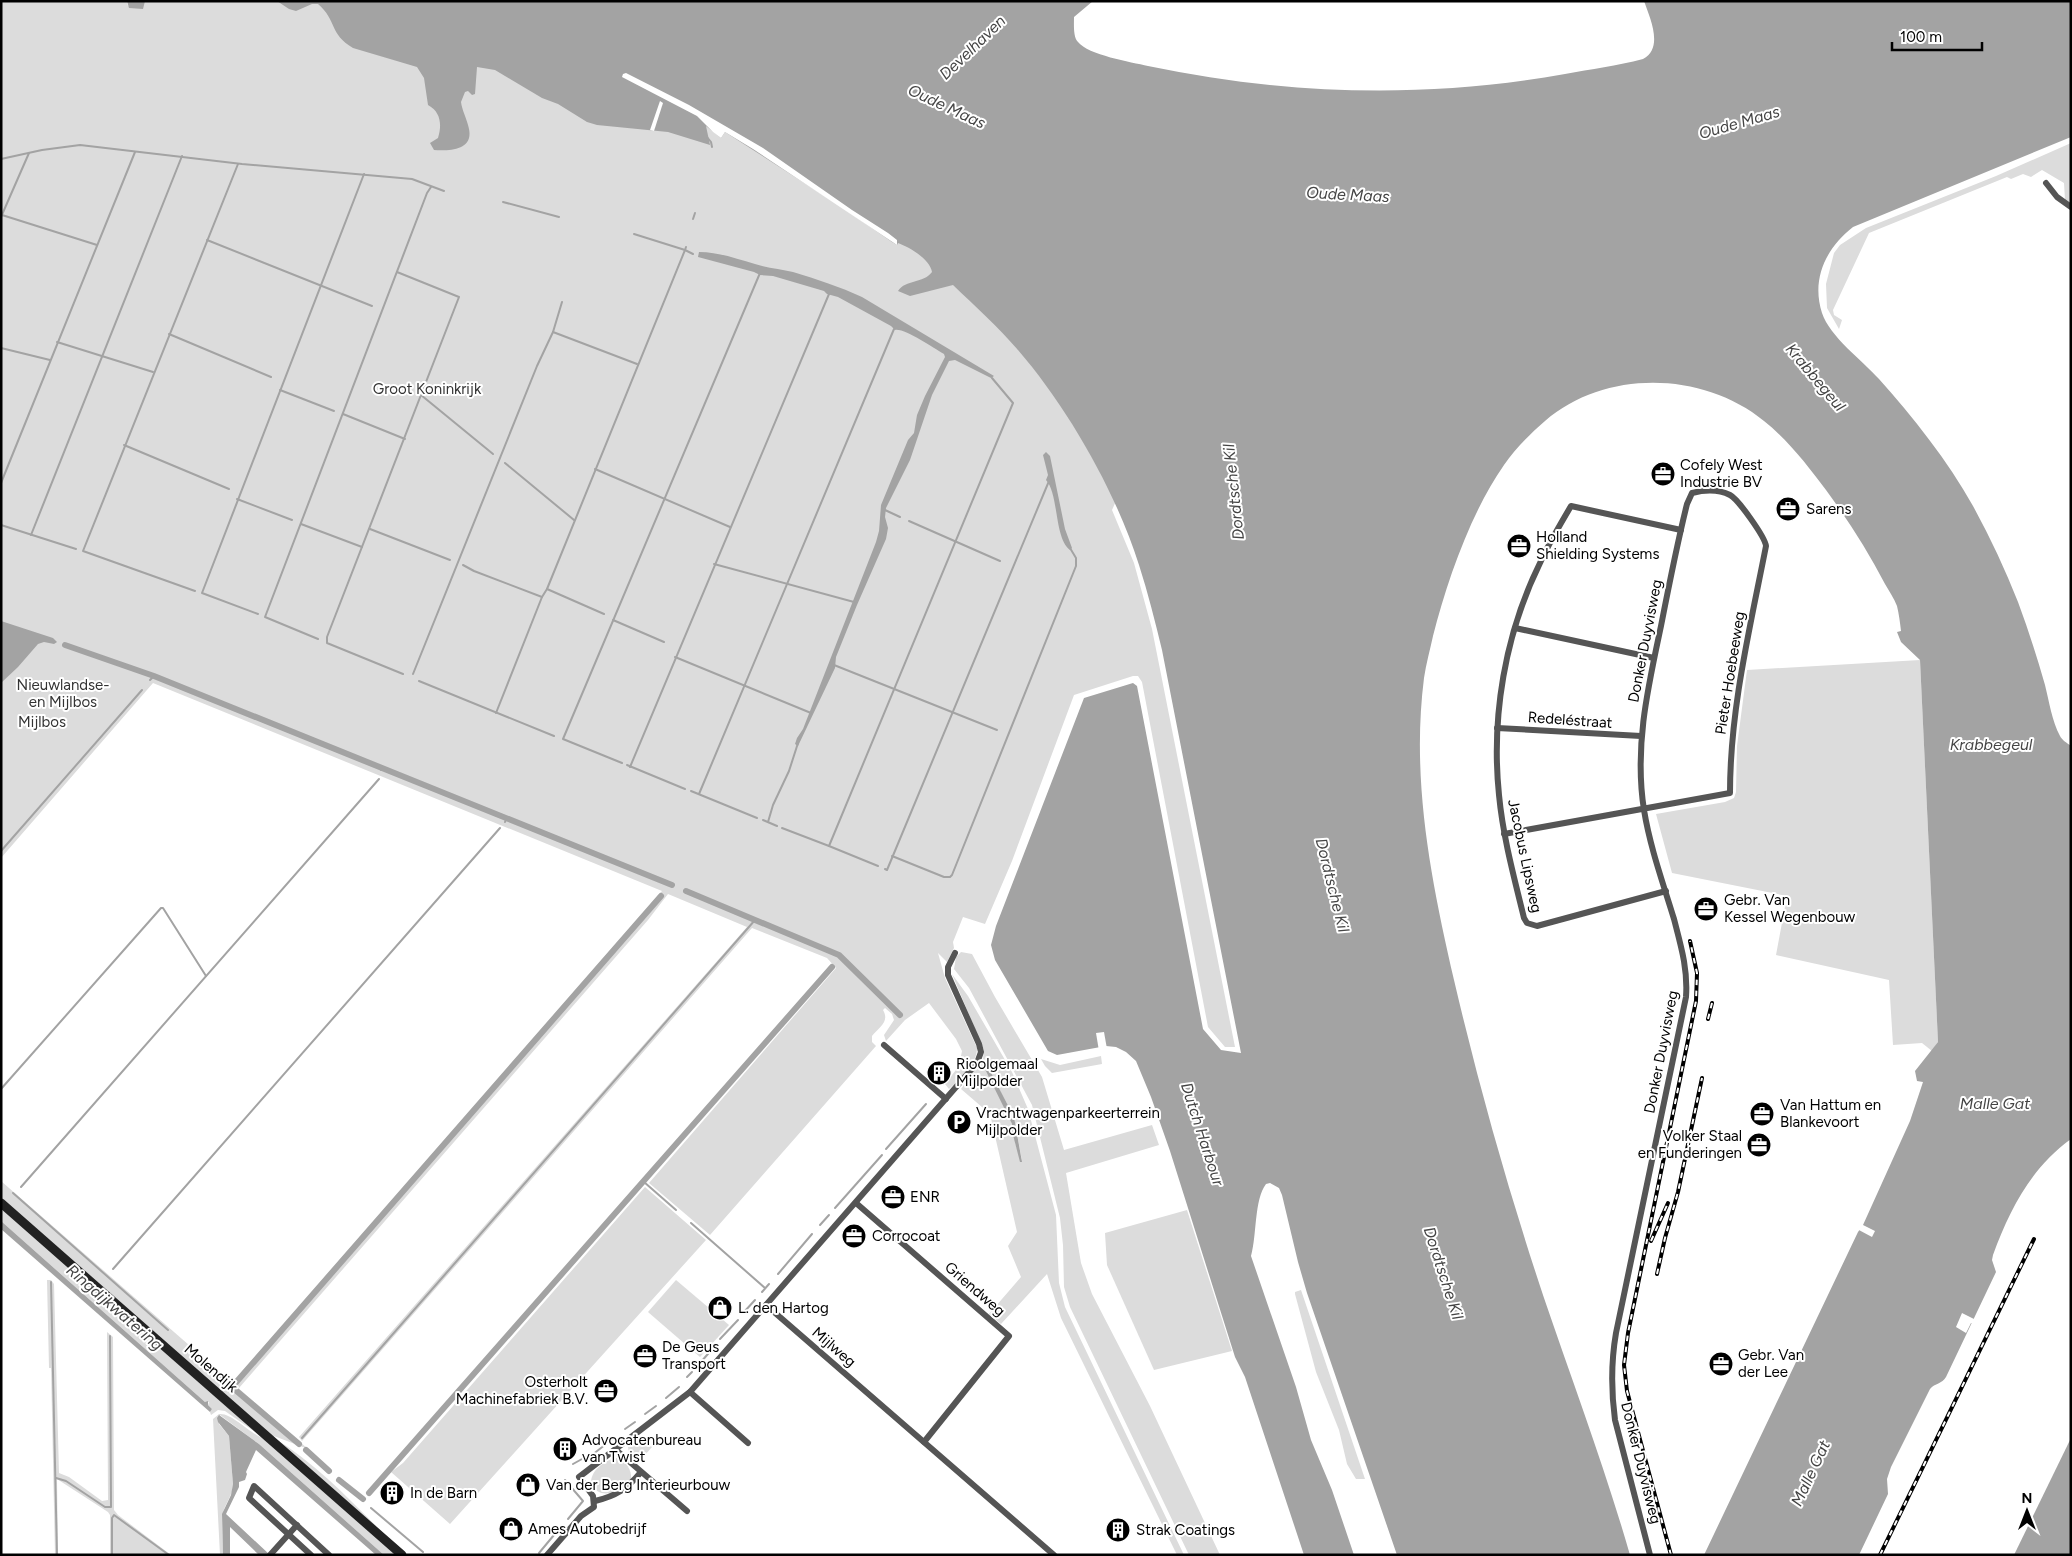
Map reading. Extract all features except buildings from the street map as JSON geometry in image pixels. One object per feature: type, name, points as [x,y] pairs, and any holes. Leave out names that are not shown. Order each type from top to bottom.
[{"type":"street","points":[[2046,183],[2057,197],[2071,207]]},
{"type":"street","name":"Donker Duyvisweg","points":[[1650,1555],[1615,1420],[1611,1377],[1616,1333],[1686,997],[1688,977],[1684,954],[1644,810],[1641,774],[1641,736],[1645,703],[1687,504],[1692,493],[1707,490],[1718,492]]},
{"type":"street","name":"Pieter Hoebeeweg","points":[[1644,810],[1730,793],[1730,762],[1738,690],[1766,546],[1764,537],[1734,498],[1718,492]]},
{"type":"street","name":"Jacobus Lipsweg","points":[[1666,891],[1544,924],[1532,926],[1527,923],[1524,918],[1504,834],[1498,782],[1497,728],[1501,687],[1515,628],[1539,564],[1571,506],[1681,530]]},
{"type":"street","points":[[1515,628],[1654,658]]},
{"type":"street","name":"Redeléstraat","points":[[1497,728],[1641,736]]},
{"type":"street","points":[[1504,834],[1644,810]]},
{"type":"street","points":[[595,1502],[580,1477],[690,1392],[977,1063],[981,1052],[948,975],[948,967],[954,953]]},
{"type":"street","points":[[884,1045],[946,1099]]},
{"type":"street","name":"Molendijk","points":[[1,1203],[402,1555]]},
{"type":"street","name":"Griendweg","points":[[856,1203],[1009,1336],[924,1442]]},
{"type":"street","name":"Mijlweg","points":[[766,1305],[1054,1555]]},
{"type":"street","points":[[690,1392],[748,1443]]},
{"type":"street","points":[[616,1450],[687,1511]]},
{"type":"street","points":[[547,1555],[581,1516],[594,1506],[595,1502],[622,1492],[641,1472]]},
{"type":"street","points":[[311,1555],[249,1498],[254,1486],[327,1554]]},
{"type":"street","points":[[270,1554],[297,1525]]},
{"type":"green space","name":"Groot Koninkrijk","points":[[1,1],[127,1],[128,6],[136,1],[490,1],[638,73],[952,274],[1048,377],[1116,501],[1112,510],[1134,563],[1152,629],[1235,1047],[1225,1047],[1208,1027],[1142,682],[1138,676],[1133,676],[1074,695],[1012,861],[985,924],[963,917],[953,942],[954,948],[947,962],[938,953],[945,978],[977,1048],[971,1065],[949,1089],[945,1084],[959,1066],[962,1051],[956,1039],[929,1003],[905,1020],[886,1041],[884,1035],[894,1020],[892,1014],[885,1008],[883,1010],[885,1014],[884,1021],[872,1036],[872,1042],[876,1046],[710,1235],[649,1183],[836,968],[827,958],[752,928],[302,1441],[299,1437],[747,927],[668,894],[648,920],[239,1388],[233,1382],[662,891],[153,683],[1,858]]},
{"type":"green space","points":[[2071,143],[2071,204],[2065,200],[2064,183],[2042,170],[2031,177],[2023,174],[2011,179],[2007,177],[1869,233],[1833,310],[1834,315],[1842,320],[1839,329],[1827,308],[1826,284],[1834,253],[1840,245],[1866,228],[1996,176]]},
{"type":"green space","points":[[1920,660],[1938,1042],[1932,1051],[1922,1043],[1893,1045],[1889,980],[1776,955],[1787,896],[1672,873],[1656,814],[1725,802],[1734,798],[1736,792],[1737,746],[1747,670]]},
{"type":"green space","points":[[961,952],[972,954],[1042,1077],[1064,1150],[1152,1125],[1159,1145],[1066,1173],[1081,1263],[1092,1294],[1150,1406],[1220,1555],[1189,1555],[1070,1307],[1064,1287],[1060,1218],[1032,1105],[969,988],[954,969],[956,957]]},
{"type":"green space","points":[[952,974],[968,996],[1012,1072],[1028,1109],[1056,1215],[1059,1283],[1065,1307],[1184,1555],[1177,1555],[1061,1318],[1047,1274],[1001,1324],[989,1314],[1021,1277],[1008,1246],[1017,1232],[990,1114],[961,1089],[983,1059],[984,1050]],"holes":[[[985,1066],[987,1066],[1014,1117],[1022,1161],[1016,1146],[1012,1124]]]},
{"type":"green space","points":[[1101,1056],[1102,1064],[1052,1073],[1041,1059],[1060,1065]]},
{"type":"green space","points":[[1,1181],[308,1449],[266,1433],[1,1199]]},
{"type":"green space","points":[[645,1187],[706,1240],[450,1524],[391,1472],[403,1463]]},
{"type":"green space","points":[[1,1206],[255,1432],[225,1411],[218,1410],[211,1415],[212,1409],[208,1405],[209,1402],[205,1402],[1,1221]]},
{"type":"green space","points":[[1187,1210],[1232,1351],[1154,1370],[1107,1265],[1105,1233]]},
{"type":"green space","points":[[47,1280],[51,1280],[54,1284],[59,1473],[69,1477],[102,1501],[108,1500],[107,1332],[113,1337],[114,1510],[171,1555],[110,1555],[110,1515],[108,1512],[57,1479],[58,1555],[55,1555]]},
{"type":"green space","points":[[676,1280],[729,1325],[700,1357],[648,1312]]},
{"type":"green space","points":[[1301,1290],[1365,1479],[1356,1479],[1347,1464],[1339,1430],[1316,1372],[1295,1294],[1295,1292]]},
{"type":"green space","points":[[219,1414],[224,1414],[236,1420],[261,1438],[267,1440],[399,1555],[384,1555],[259,1444],[220,1415],[219,1424],[229,1436],[233,1484],[232,1492],[222,1518],[223,1555],[220,1555],[213,1419]]},
{"type":"green space","points":[[639,1436],[652,1447],[637,1464],[630,1459],[628,1447]]},
{"type":"green space","points":[[274,1438],[320,1472],[389,1539]]},
{"type":"green space","points":[[617,1458],[628,1466],[631,1479],[617,1491],[611,1493],[600,1492],[595,1489],[591,1484],[591,1479],[595,1471],[603,1464]]},
{"type":"water","points":[[127,1],[145,1],[143,9],[129,8]]},
{"type":"water","points":[[277,1],[1093,1],[1074,17],[1076,40],[1083,47],[1091,51],[1121,60],[1200,76],[1252,83],[1304,88],[1408,90],[1513,82],[1624,64],[1643,59],[1653,48],[1654,40],[1652,24],[1644,1],[2071,1],[2071,137],[1853,227],[1843,235],[1828,254],[1823,265],[1818,288],[1822,313],[1832,331],[1879,379],[1905,409],[1941,456],[1963,489],[2003,565],[2029,633],[2057,730],[2062,739],[2071,746],[2071,1139],[2057,1150],[2033,1176],[2015,1206],[1993,1255],[1992,1260],[1996,1272],[1946,1377],[1930,1389],[1891,1467],[1887,1479],[1888,1494],[1859,1555],[1704,1555],[1863,1225],[1910,1121],[1923,1082],[1917,1081],[1915,1071],[1938,1042],[1920,660],[1901,642],[1897,632],[1901,631],[1896,603],[1872,560],[1819,481],[1781,436],[1764,421],[1740,405],[1712,393],[1684,385],[1654,383],[1625,385],[1596,392],[1569,404],[1545,421],[1518,447],[1504,465],[1481,504],[1461,548],[1445,593],[1424,678],[1420,754],[1425,830],[1454,980],[1484,1100],[1519,1219],[1630,1555],[1397,1555],[1307,1293],[1282,1195],[1279,1188],[1270,1183],[1266,1184],[1259,1199],[1251,1256],[1296,1387],[1311,1440],[1332,1490],[1354,1555],[1304,1555],[1245,1377],[1235,1357],[1170,1151],[1136,1061],[1126,1052],[1116,1047],[1106,1046],[1057,1055],[1048,1051],[995,960],[991,945],[996,926],[1084,698],[1133,683],[1137,686],[1203,1029],[1221,1050],[1241,1053],[1162,650],[1145,586],[1129,537],[1104,480],[1055,398],[1010,341],[953,285],[910,296],[898,291],[901,287],[924,278],[932,272],[923,258],[903,245],[898,243],[897,245],[892,242],[725,132],[721,138],[706,126],[710,145],[668,132],[597,125],[587,122],[558,104],[542,98],[495,70],[477,67],[475,94],[472,95],[468,91],[465,92],[461,102],[470,133],[468,140],[465,144],[454,149],[434,150],[430,143],[438,138],[439,119],[436,111],[428,105],[424,78],[417,67],[353,48],[345,43],[336,32],[324,10],[318,4],[312,4],[296,11]]},
{"type":"water","points":[[699,252],[721,254],[764,267],[793,272],[854,293],[994,376],[991,378],[955,360],[949,361],[932,395],[910,460],[886,508],[885,517],[888,528],[886,539],[836,657],[835,668],[798,746],[795,744],[797,738],[803,729],[876,542],[881,505],[908,440],[914,433],[917,415],[925,396],[945,357],[944,354],[919,339],[900,330],[895,330],[891,326],[824,291],[698,257]]},
{"type":"water","points":[[1046,452],[1050,456],[1065,529],[1072,548],[1070,550],[1061,536],[1053,495],[1046,480],[1048,475],[1043,455]]},
{"type":"water","points":[[1,621],[53,638],[57,642],[54,644],[44,642],[38,644],[1,683]]},
{"type":"water","points":[[987,1065],[1014,1117],[1022,1162],[1020,1162],[1012,1124],[984,1067]]},
{"type":"water","points":[[1,1221],[205,1402],[208,1401],[208,1405],[212,1409],[210,1412],[1,1229]]},
{"type":"water","points":[[219,1415],[259,1444],[384,1555],[376,1555],[256,1450],[246,1472],[245,1480],[239,1482],[239,1487],[226,1514],[270,1555],[259,1555],[230,1527],[230,1555],[223,1555],[222,1514],[231,1495],[233,1484],[229,1436],[218,1422],[217,1418]]},
{"type":"water","points":[[2071,1438],[2071,1555],[2014,1555]]},
{"type":"pier","points":[[626,73],[689,105],[763,148],[888,233],[897,240],[897,245],[753,149],[725,132],[721,138],[697,116],[622,77]]},
{"type":"pier","points":[[660,101],[663,103],[654,131],[650,130]]},
{"type":"pier","points":[[1104,1032],[1107,1049],[1099,1051],[1096,1033]]},
{"type":"pier","points":[[1861,1224],[1875,1231],[1872,1237],[1857,1229]]},
{"type":"pier","points":[[1962,1313],[1976,1320],[1974,1324],[1971,1323],[1966,1333],[1956,1327]]},
{"type":"waterway","points":[[707,137],[712,147]]},
{"type":"waterway","points":[[1,159],[42,150],[80,145],[242,164],[412,179],[444,191]]},
{"type":"waterway","points":[[1,483],[135,152]]},
{"type":"waterway","points":[[1,217],[29,153]]},
{"type":"waterway","points":[[31,535],[182,156]]},
{"type":"waterway","points":[[195,591],[83,551],[238,164]]},
{"type":"waterway","points":[[258,614],[202,593],[364,174]]},
{"type":"waterway","points":[[318,639],[265,617],[427,193],[431,187]]},
{"type":"waterway","points":[[503,202],[559,217]]},
{"type":"waterway","points":[[693,219],[695,213]]},
{"type":"waterway","points":[[2,215],[97,245]]},
{"type":"waterway","points":[[547,589],[685,250],[634,234]]},
{"type":"waterway","points":[[207,240],[372,306]]},
{"type":"waterway","points":[[686,247],[685,250],[693,254]]},
{"type":"waterway","points":[[397,272],[459,297],[327,637],[327,643],[403,674]]},
{"type":"waterway","points":[[622,763],[563,739],[760,273]]},
{"type":"waterway","points":[[630,767],[829,294]]},
{"type":"waterway","points":[[413,674],[537,366],[553,332],[562,302]]},
{"type":"waterway","points":[[699,794],[894,329]]},
{"type":"waterway","points":[[553,332],[637,364]]},
{"type":"waterway","points":[[169,334],[271,377]]},
{"type":"waterway","points":[[57,342],[153,372]]},
{"type":"waterway","points":[[1,348],[50,360]]},
{"type":"waterway","points":[[782,828],[829,846],[1013,403],[992,378]]},
{"type":"waterway","points":[[280,390],[334,411]]},
{"type":"waterway","points":[[421,395],[493,454]]},
{"type":"waterway","points":[[343,414],[405,439]]},
{"type":"waterway","points":[[124,445],[229,489]]},
{"type":"waterway","points":[[505,463],[574,520]]},
{"type":"waterway","points":[[595,469],[730,527]]},
{"type":"waterway","points":[[885,869],[887,870],[1049,481]]},
{"type":"waterway","points":[[237,499],[292,520]]},
{"type":"waterway","points":[[885,510],[900,517]]},
{"type":"waterway","points":[[909,521],[1000,561]]},
{"type":"waterway","points":[[301,524],[362,547]]},
{"type":"waterway","points":[[1,525],[76,549]]},
{"type":"waterway","points":[[370,529],[450,560]]},
{"type":"waterway","points":[[892,856],[944,877],[952,875],[1076,566],[1076,558],[1070,548]]},
{"type":"waterway","points":[[714,564],[854,602]]},
{"type":"waterway","points":[[463,565],[542,597],[547,589],[604,614]]},
{"type":"waterway","points":[[496,713],[542,597]]},
{"type":"waterway","points":[[613,620],[664,642]]},
{"type":"waterway","points":[[65,645],[154,676],[672,885]]},
{"type":"waterway","points":[[675,657],[811,713]]},
{"type":"waterway","points":[[834,665],[997,730]]},
{"type":"waterway","points":[[150,680],[154,676]]},
{"type":"waterway","points":[[419,681],[554,736]]},
{"type":"waterway","points":[[1,851],[142,690]]},
{"type":"waterway","points":[[768,822],[773,805],[789,771],[798,743]]},
{"type":"waterway","points":[[627,765],[685,789]]},
{"type":"waterway","points":[[21,1187],[379,779]]},
{"type":"waterway","points":[[691,791],[757,818]]},
{"type":"waterway","points":[[505,822],[507,817]]},
{"type":"waterway","points":[[763,820],[777,826]]},
{"type":"waterway","points":[[113,1269],[500,828]]},
{"type":"waterway","points":[[829,846],[878,866]]},
{"type":"waterway","points":[[686,891],[839,955],[900,1015]]},
{"type":"waterway","points":[[232,1387],[661,896]]},
{"type":"waterway","points":[[1,1089],[161,908],[163,908],[206,976]]},
{"type":"waterway","points":[[302,1438],[755,920]]},
{"type":"waterway","points":[[369,1493],[832,967]]},
{"type":"waterway","points":[[886,1149],[926,1104]]},
{"type":"waterway","points":[[835,1208],[882,1155]]},
{"type":"waterway","points":[[644,1182],[676,1210]]},
{"type":"waterway","points":[[13,1193],[168,1330]]},
{"type":"waterway","points":[[820,1225],[829,1215]]},
{"type":"waterway","points":[[691,1223],[765,1288]]},
{"type":"waterway","points":[[778,1274],[812,1234]]},
{"type":"waterway","points":[[51,1282],[57,1555]]},
{"type":"waterway","points":[[762,1292],[769,1284]]},
{"type":"waterway","points":[[744,1312],[755,1300]]},
{"type":"waterway","points":[[720,1339],[738,1320]]},
{"type":"waterway","points":[[56,1478],[66,1481],[105,1507],[111,1507],[110,1336]]},
{"type":"waterway","points":[[701,1362],[713,1348]]},
{"type":"waterway","points":[[203,1361],[226,1382]]},
{"type":"waterway","points":[[687,1377],[692,1372]]},
{"type":"waterway","points":[[224,1384],[226,1382],[299,1444]]},
{"type":"waterway","points":[[666,1398],[679,1387]]},
{"type":"waterway","points":[[645,1414],[656,1406]]},
{"type":"waterway","points":[[625,1429],[635,1422]]},
{"type":"waterway","points":[[592,1455],[615,1437]]},
{"type":"waterway","points":[[306,1450],[329,1471]]},
{"type":"waterway","points":[[573,1464],[582,1459]]},
{"type":"waterway","points":[[339,1480],[363,1499]]},
{"type":"waterway","points":[[565,1480],[583,1501],[568,1519]]},
{"type":"waterway","points":[[371,1508],[423,1552]]},
{"type":"waterway","points":[[112,1555],[112,1518],[114,1515],[169,1555]]},
{"type":"waterway","points":[[539,1553],[554,1535]]},
{"type":"railway","points":[[1671,1555],[1627,1391],[1624,1365],[1628,1333],[1696,1001],[1697,973],[1690,941]]},
{"type":"railway","points":[[1708,1019],[1712,1003]]},
{"type":"railway","points":[[1657,1274],[1678,1192],[1702,1078]]},
{"type":"railway","points":[[1651,1241],[1668,1203]]},
{"type":"railway","points":[[1880,1555],[2034,1239]]},
{"type":"place","name":"Cofely West Industrie BV","points":[[1663,474]]},
{"type":"place","name":"Sarens","points":[[1788,509]]},
{"type":"place","name":"Holland Shielding Systems","points":[[1519,546]]},
{"type":"place","name":"Gebr. Van Kessel Wegenbouw","points":[[1706,909]]},
{"type":"place","name":"Rioolgemaal Mijlpolder","points":[[939,1073]]},
{"type":"place","name":"Van Hattum en Blankevoort","points":[[1762,1114]]},
{"type":"place","name":"Vrachtwagenparkeerterrein Mijlpolder","points":[[959,1122]]},
{"type":"place","name":"Volker Staal en Funderingen","points":[[1759,1145]]},
{"type":"place","name":"ENR","points":[[893,1197]]},
{"type":"place","name":"Corrocoat","points":[[854,1236]]},
{"type":"place","name":"L. den Hartog","points":[[720,1308]]},
{"type":"place","name":"De Geus Transport","points":[[645,1356]]},
{"type":"place","name":"Gebr. Van der Lee","points":[[1721,1364]]},
{"type":"place","name":"Osterholt Machinefabriek B.V.","points":[[606,1391]]},
{"type":"place","name":"Advocatenbureau van Twist","points":[[565,1449]]},
{"type":"place","name":"Van der Berg Interieurbouw","points":[[528,1485]]},
{"type":"place","name":"In de Barn","points":[[392,1493]]},
{"type":"place","name":"Ames Autobedrijf","points":[[511,1529]]},
{"type":"place","name":"Strak Coatings","points":[[1118,1530]]},
{"type":"water label","name":"Develhaven","points":[[972,47]]},
{"type":"water label","name":"Oude Maas","points":[[947,106]]},
{"type":"water label","name":"Oude Maas","points":[[1739,122]]},
{"type":"water label","name":"Oude Maas","points":[[1348,194]]},
{"type":"water label","name":"Krabbegeul","points":[[1816,377]]},
{"type":"water label","name":"Dordtsche Kil","points":[[1233,492]]},
{"type":"water label","name":"Krabbegeul","points":[[1991,744]]},
{"type":"water label","name":"Dordtsche Kil","points":[[1333,885]]},
{"type":"water label","name":"Malle Gat","points":[[1995,1103]]},
{"type":"water label","name":"Dutch Harbour","points":[[1203,1134]]},
{"type":"water label","name":"Dordtsche Kil","points":[[1444,1273]]},
{"type":"water label","name":"Ringdijkwatering","points":[[115,1307]]},
{"type":"water label","name":"Malle Gat","points":[[1810,1473]]},
{"type":"park label","name":"Nieuwlandse- en Mijlbos","points":[[63,694]]},
{"type":"park label","name":"Mijlbos","points":[[42,722]]}]
